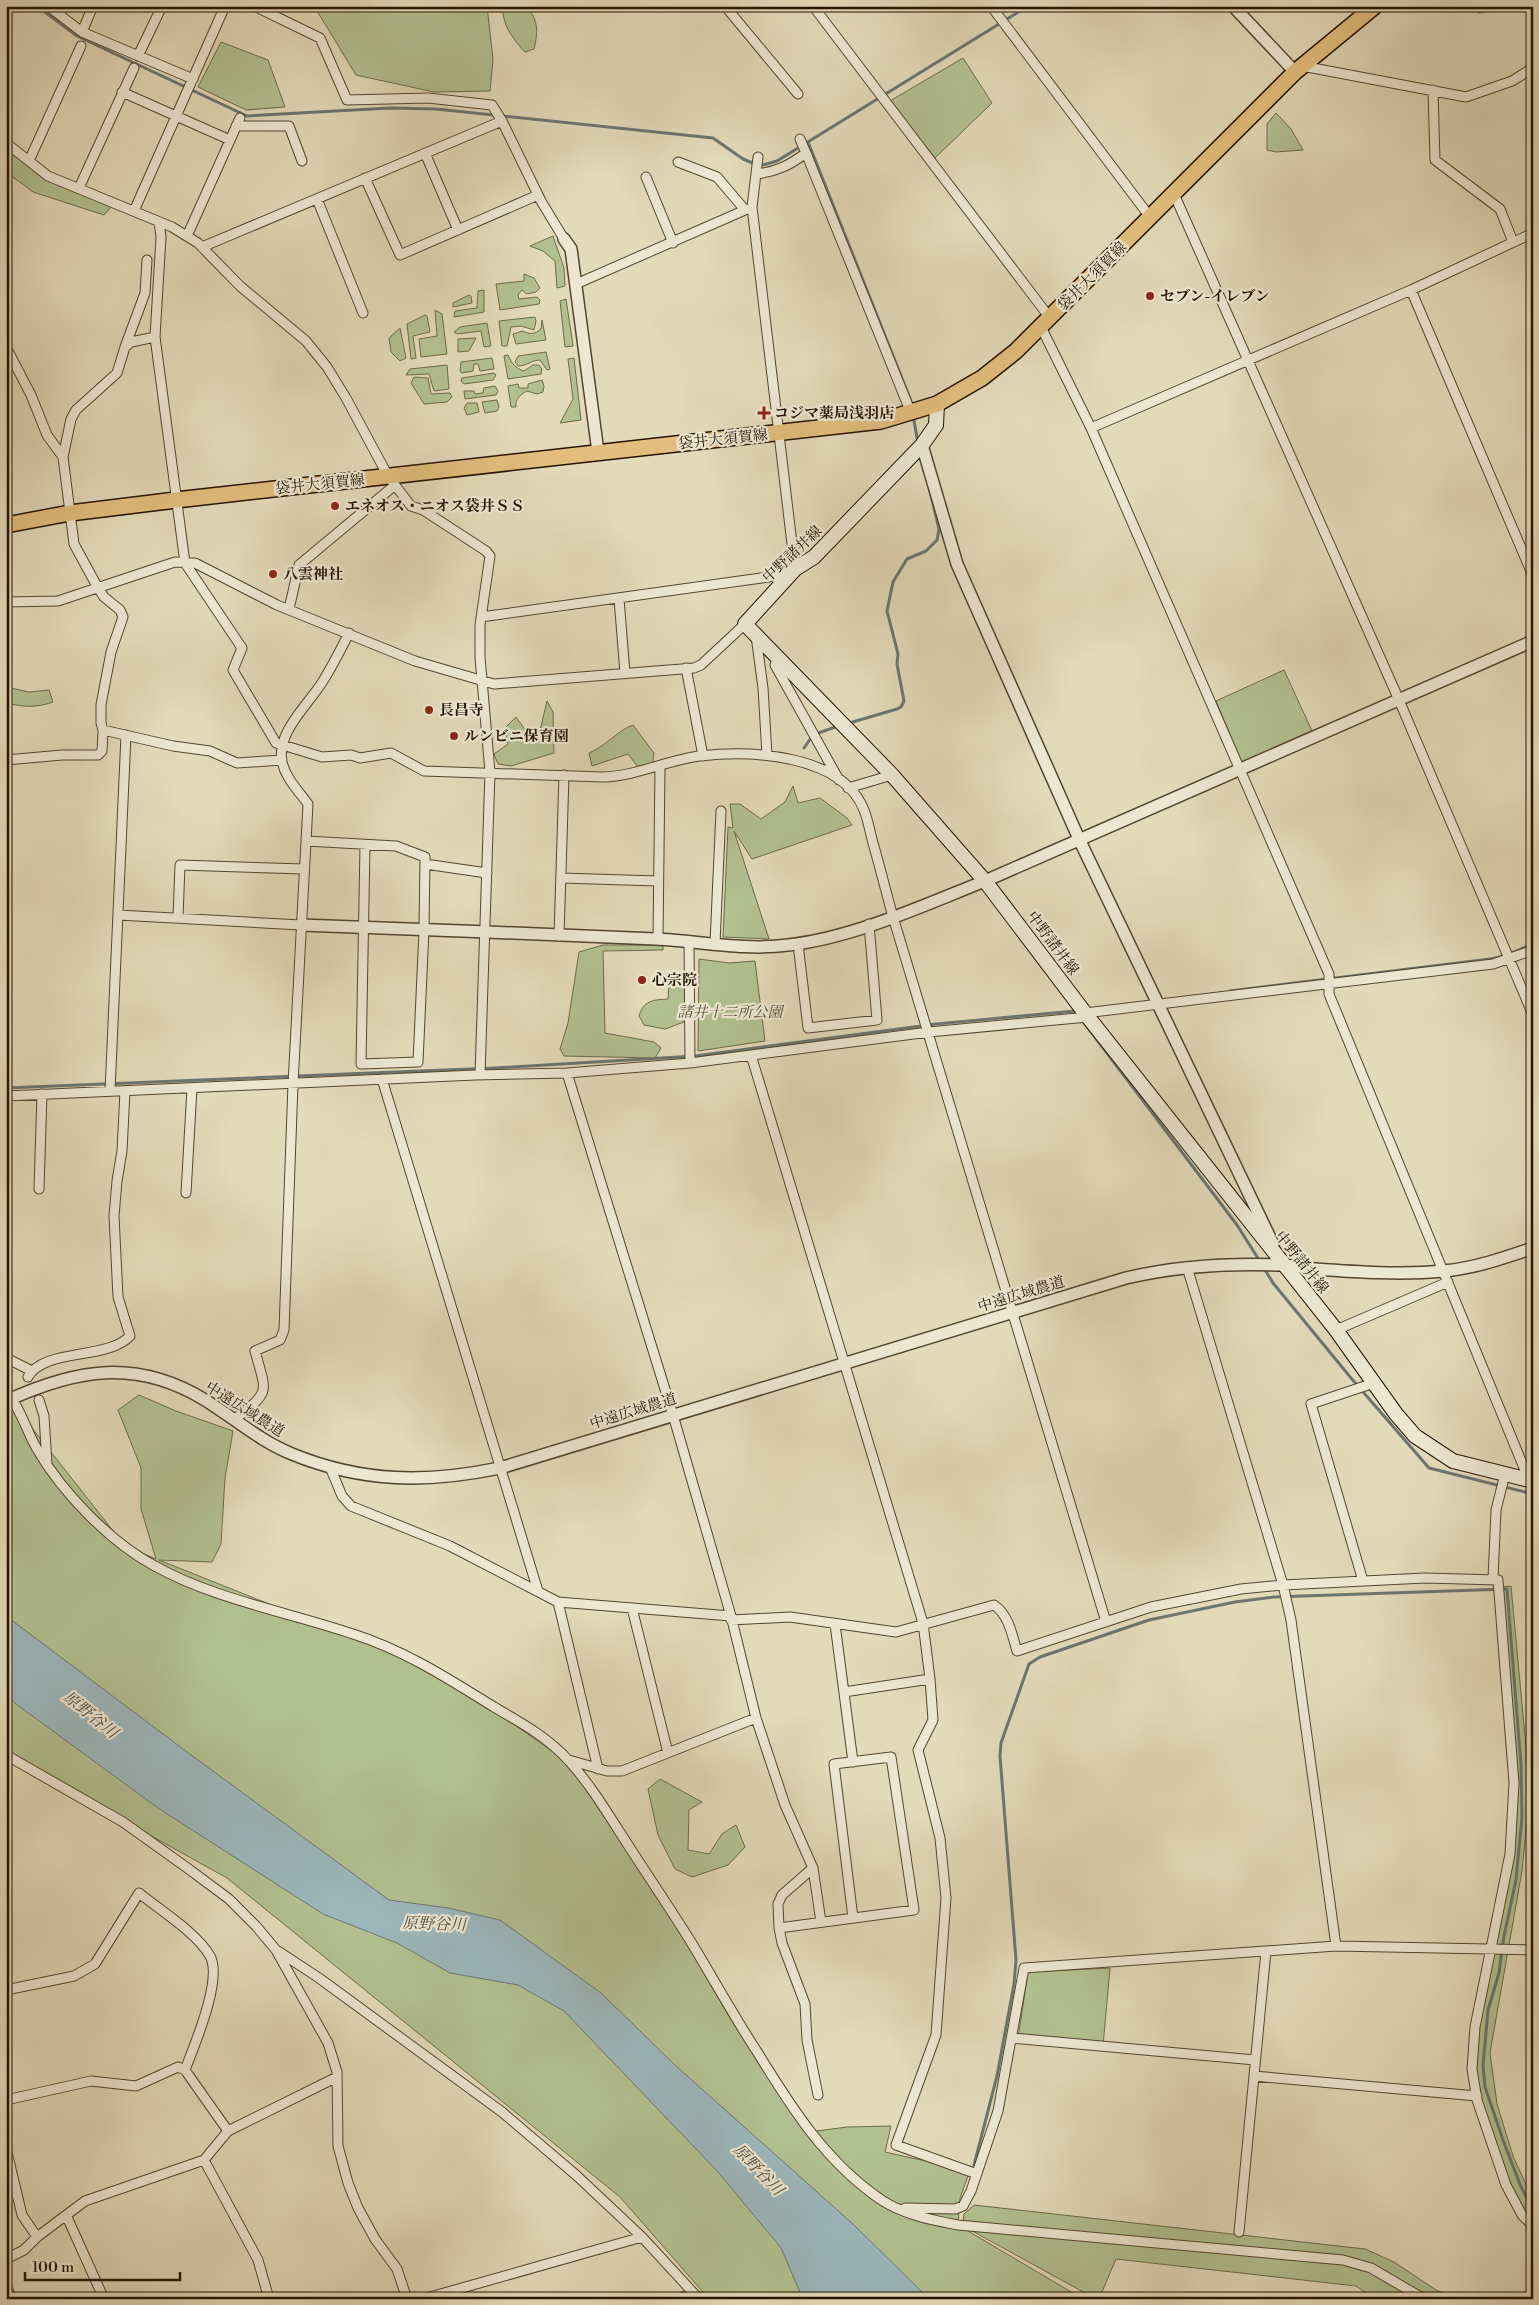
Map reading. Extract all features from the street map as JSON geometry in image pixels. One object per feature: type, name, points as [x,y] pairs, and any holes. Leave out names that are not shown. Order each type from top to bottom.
[{"type":"main road","name":"袋井大須賀線","points":[[6,524],[70,513],[176,500],[391,481],[598,452],[881,422],[911,414],[937,404],[982,378],[1016,351],[1299,69],[1375,6]]},
{"type":"main road","name":"中野諸井線","points":[[937,404],[936,425],[922,445],[814,557],[792,572],[745,624],[892,775],[985,881],[1086,1015],[1336,1330],[1415,1436],[1452,1461],[1531,1480]]},
{"type":"street","points":[[48,6],[82,32],[193,79]]},
{"type":"street","points":[[82,32],[93,6]]},
{"type":"street","points":[[138,56],[162,6]]},
{"type":"street","points":[[134,211],[225,6]]},
{"type":"street","points":[[254,6],[320,38],[347,100],[428,98],[492,105],[502,121],[538,196],[571,249],[598,452]]},
{"type":"street","points":[[724,6],[798,94]]},
{"type":"street","points":[[812,6],[1045,322],[1329,974],[1329,994],[1531,1480]]},
{"type":"street","points":[[991,6],[1150,217]]},
{"type":"street","points":[[1233,6],[1299,69],[1466,97],[1512,81],[1533,68]]},
{"type":"street","points":[[29,161],[81,46]]},
{"type":"street","points":[[79,188],[134,68]]},
{"type":"street","points":[[1433,90],[1435,160],[1500,209],[1513,242]]},
{"type":"street","points":[[122,92],[230,140]]},
{"type":"street","points":[[202,247],[502,121]]},
{"type":"street","points":[[187,236],[238,122],[289,126],[302,161]]},
{"type":"street","points":[[800,139],[911,414]]},
{"type":"street","points":[[6,143],[48,176],[159,222],[187,236],[202,247],[240,286],[306,341],[327,367],[346,398],[391,481],[412,506],[423,510],[486,551],[490,556],[481,617],[482,681],[490,772],[480,1075]]},
{"type":"street","points":[[425,153],[458,230]]},
{"type":"street","points":[[756,174],[778,170],[791,164],[806,153]]},
{"type":"street","points":[[481,617],[619,599],[792,572],[779,433],[748,209],[758,157]]},
{"type":"street","points":[[678,162],[717,177],[748,209]]},
{"type":"street","points":[[646,177],[672,243]]},
{"type":"street","points":[[365,178],[400,255],[538,196]]},
{"type":"street","points":[[1174,194],[1399,700],[1533,1015]]},
{"type":"street","points":[[317,199],[363,313]]},
{"type":"street","points":[[576,284],[748,209]]},
{"type":"street","points":[[159,222],[161,237],[155,337],[186,562],[242,648],[233,670],[276,743],[322,757],[351,755],[360,758],[391,753],[424,772],[622,776],[703,756],[766,755],[801,760],[848,788],[864,809],[893,916],[1106,1622]]},
{"type":"street","points":[[1091,428],[1411,290],[1533,233]]},
{"type":"street","points":[[6,760],[62,755],[98,755],[102,751],[101,705],[111,652],[123,617],[120,610],[104,597],[74,544],[63,457],[71,419],[76,410],[117,373],[145,294],[147,260]]},
{"type":"street","points":[[1411,290],[1533,576]]},
{"type":"street","points":[[125,347],[131,342],[155,337]]},
{"type":"street","points":[[6,347],[31,395],[47,435],[63,457]]},
{"type":"street","points":[[922,445],[957,564],[1080,839],[1283,1265]]},
{"type":"street","points":[[289,610],[300,564],[391,481]]},
{"type":"street","points":[[6,602],[58,601],[175,562],[195,563],[289,610],[415,661],[494,684],[686,668],[701,665],[745,624]]},
{"type":"street","points":[[619,599],[625,673]]},
{"type":"street","points":[[234,1420],[260,1399],[265,1386],[256,1351],[280,1340],[284,1330],[293,1084],[308,804],[286,776],[282,760],[282,745],[290,728],[323,680],[349,633]]},
{"type":"street","points":[[756,636],[763,688],[766,755]]},
{"type":"street","points":[[118,915],[301,925],[658,939],[760,946],[798,944],[893,916],[985,881],[1533,641]]},
{"type":"street","points":[[778,656],[775,665],[840,782]]},
{"type":"street","points":[[686,668],[703,756]]},
{"type":"street","points":[[103,730],[173,746],[210,751],[237,762],[282,760]]},
{"type":"street","points":[[110,1092],[126,735]]},
{"type":"street","points":[[658,939],[660,766]]},
{"type":"street","points":[[559,936],[564,775]]},
{"type":"street","points":[[848,788],[892,775]]},
{"type":"street","points":[[714,943],[721,811]]},
{"type":"street","points":[[306,841],[396,846],[425,856],[424,930],[418,1062],[361,1064],[365,845]]},
{"type":"street","points":[[425,864],[487,873]]},
{"type":"street","points":[[178,918],[180,866],[304,869]]},
{"type":"street","points":[[561,878],[658,881]]},
{"type":"street","points":[[798,944],[808,1028],[877,1020],[869,924]]},
{"type":"street","points":[[689,941],[690,1063]]},
{"type":"street","points":[[6,1096],[382,1079],[567,1073],[690,1063],[929,1032],[1086,1015],[1158,1004],[1494,964],[1508,955],[1533,950]]},
{"type":"street","points":[[751,1055],[922,1624],[930,1679],[933,1720],[918,1750],[940,1838],[946,1898],[936,2035],[896,2145],[978,2174]]},
{"type":"street","points":[[567,1073],[673,1415],[731,1618],[756,1718],[786,1805],[812,1868],[821,1922]]},
{"type":"street","points":[[382,1079],[538,1591]]},
{"type":"street","points":[[186,1193],[192,1088]]},
{"type":"street","points":[[6,1358],[30,1374],[51,1361],[114,1347],[124,1343],[130,1336],[118,1296],[114,1216],[122,1151],[124,1091]]},
{"type":"street","points":[[39,1188],[42,1094]]},
{"type":"street","name":"中遠広域農道","points":[[8,1397],[41,1385],[88,1374],[112,1372],[159,1380],[181,1388],[266,1441],[330,1467],[383,1477],[409,1479],[460,1476],[500,1468],[1126,1278],[1187,1267],[1283,1265],[1314,1269],[1384,1272],[1444,1271],[1490,1262],[1533,1248]]},
{"type":"street","points":[[1187,1267],[1283,1585],[1291,1620],[1336,1946]]},
{"type":"street","points":[[1336,1330],[1448,1282]]},
{"type":"street","points":[[1363,1581],[1311,1404],[1374,1383]]},
{"type":"street","points":[[8,1397],[47,1466],[97,1521],[125,1546],[152,1565],[201,1586],[355,1634],[396,1650],[536,1732],[569,1760],[606,1812],[691,1942],[790,2105],[815,2140],[856,2181],[886,2203],[919,2217],[958,2225],[1343,2260],[1371,2268],[1424,2299]]},
{"type":"street","points":[[39,1400],[44,1416],[47,1466]]},
{"type":"street","points":[[330,1467],[342,1496],[351,1506],[450,1546],[558,1602],[731,1618],[790,1617],[896,1632],[994,1604],[1002,1610],[1007,1620],[1017,1651],[1151,1607],[1202,1596],[1283,1585],[1425,1578],[1498,1580],[1514,1783],[1513,1807],[1510,1854],[1472,2045],[1472,2069],[1477,2096],[1506,2185],[1522,2215],[1533,2226]]},
{"type":"street","points":[[1493,1580],[1496,1510],[1505,1474]]},
{"type":"street","points":[[558,1602],[598,1769]]},
{"type":"street","points":[[632,1608],[668,1752]]},
{"type":"street","points":[[835,1624],[853,1762]]},
{"type":"street","points":[[844,1692],[930,1679]]},
{"type":"street","points":[[569,1760],[607,1772],[622,1771],[756,1718]]},
{"type":"street","points":[[6,1755],[123,1822],[186,1867],[229,1899],[256,1926],[276,1950],[328,2043],[337,2076],[338,2146],[348,2183],[358,2208],[396,2269],[407,2299]]},
{"type":"street","points":[[778,1928],[914,1910],[891,1757],[834,1764],[853,1918]]},
{"type":"street","points":[[812,1868],[782,1895],[778,1904],[778,1928],[805,2004],[807,2040],[818,2095]]},
{"type":"street","points":[[6,1990],[74,1976],[95,1964],[139,1893],[193,1936],[211,1957],[214,1974],[208,2005],[185,2070]]},
{"type":"street","points":[[898,2208],[947,2210],[963,2206],[978,2174],[998,2111],[1024,1968],[1336,1946],[1533,1950]]},
{"type":"street","points":[[276,1950],[320,1978],[502,2112],[576,2175],[642,2237],[699,2299]]},
{"type":"street","points":[[1239,2232],[1266,1951]]},
{"type":"street","points":[[1012,2038],[1255,2060]]},
{"type":"street","points":[[6,2100],[91,2081],[136,2086],[178,2067],[185,2070],[228,2131]]},
{"type":"street","points":[[6,2259],[24,2250],[37,2237],[67,2217],[85,2202],[204,2160],[228,2131],[337,2076]]},
{"type":"street","points":[[1254,2076],[1477,2096]]},
{"type":"street","points":[[6,2148],[22,2215],[37,2237]]},
{"type":"street","points":[[204,2160],[258,2260],[269,2299]]},
{"type":"street","points":[[67,2217],[104,2299]]},
{"type":"street","points":[[423,2299],[642,2237]]},
{"type":"street","points":[[6,2283],[11,2299]]},
{"type":"green space","points":[[314,6],[487,6],[493,59],[490,91],[434,92],[356,75]]},
{"type":"green space","points":[[503,6],[526,6],[530,11],[536,26],[534,49],[525,52],[513,37],[504,19]]},
{"type":"green space","points":[[221,42],[268,60],[285,107],[246,110],[198,87]]},
{"type":"green space","points":[[963,58],[992,103],[935,158],[890,101]]},
{"type":"green space","points":[[1276,113],[1291,129],[1303,150],[1276,152],[1267,150],[1267,124]]},
{"type":"green space","points":[[6,144],[48,176],[115,203],[104,215],[33,192],[6,172]]},
{"type":"green space","points":[[553,236],[564,268],[565,286],[557,288],[555,261],[543,251],[530,246]]},
{"type":"green space","points":[[524,274],[534,278],[540,288],[536,292],[527,294],[522,290],[518,295],[519,299],[537,297],[540,300],[539,304],[500,310],[496,284],[524,281]]},
{"type":"green space","points":[[484,290],[484,312],[454,317],[455,311],[477,308],[478,291]]},
{"type":"green space","points":[[469,295],[471,296],[472,303],[453,307],[453,303]]},
{"type":"green space","points":[[566,299],[573,346],[565,347],[560,301]]},
{"type":"green space","points":[[435,310],[442,314],[447,354],[421,357],[419,339],[437,336]]},
{"type":"green space","points":[[425,315],[427,316],[430,332],[413,336],[416,358],[411,359],[407,324]]},
{"type":"green space","points":[[535,317],[534,330],[521,326],[511,327],[507,346],[502,346],[499,321]]},
{"type":"green space","points":[[542,320],[546,340],[516,344],[513,334],[523,331],[528,333],[537,332],[541,329]]},
{"type":"green space","points":[[487,323],[491,346],[484,347],[481,331],[457,334],[454,332],[460,327]]},
{"type":"green space","points":[[400,328],[406,358],[400,361],[391,352],[389,338]]},
{"type":"green space","points":[[476,338],[469,351],[458,352],[458,339]]},
{"type":"green space","points":[[546,352],[550,369],[547,370],[540,360],[518,366],[515,362],[518,356]]},
{"type":"green space","points":[[508,355],[514,365],[524,371],[533,365],[539,365],[542,369],[541,374],[508,379],[504,356]]},
{"type":"green space","points":[[492,358],[494,369],[480,371],[478,364],[474,364],[473,371],[462,373],[460,371],[461,362]]},
{"type":"green space","points":[[574,358],[581,420],[560,423],[573,399],[568,359]]},
{"type":"green space","points":[[447,365],[449,389],[434,391],[429,374],[406,375],[410,369]]},
{"type":"green space","points":[[494,373],[496,375],[493,380],[464,384],[461,381],[462,378]]},
{"type":"green space","points":[[414,377],[428,378],[431,394],[450,393],[452,397],[447,402],[424,404],[411,383]]},
{"type":"green space","points":[[542,380],[543,392],[537,394],[527,391],[518,397],[516,407],[511,407],[508,386],[518,384],[519,388],[528,388],[528,384]]},
{"type":"green space","points":[[495,386],[498,391],[496,395],[465,399],[464,391],[474,391],[475,394],[483,393],[484,388]]},
{"type":"green space","points":[[497,400],[499,407],[497,411],[485,413],[482,402]]},
{"type":"green space","points":[[467,403],[477,403],[479,412],[467,415],[464,408]]},
{"type":"green space","points":[[1284,670],[1312,731],[1242,763],[1216,701]]},
{"type":"green space","points":[[6,687],[29,692],[49,690],[53,702],[30,706],[6,703]]},
{"type":"green space","points":[[547,701],[553,712],[554,753],[511,766],[498,764],[494,754],[508,744],[505,728],[516,717],[526,731],[540,731]]},
{"type":"green space","points":[[633,725],[654,753],[652,768],[641,771],[628,754],[592,766],[589,753]]},
{"type":"green space","points":[[793,786],[798,803],[820,798],[847,818],[852,825],[752,859],[734,831],[769,939],[723,937],[728,827],[733,828],[730,804],[740,804],[761,819],[785,802]]},
{"type":"green space","points":[[603,945],[663,945],[663,950],[603,951],[605,1033],[654,1042],[661,1048],[655,1058],[564,1056],[560,1049],[568,1023],[579,952]]},
{"type":"green space","name":"諸井十二所公園","points":[[699,959],[729,963],[755,961],[765,1041],[698,1051]]},
{"type":"green space","points":[[678,973],[690,973],[684,1022],[665,1029],[644,1025],[639,1016],[641,1011],[650,1002],[668,999],[669,982]]},
{"type":"green space","points":[[6,1395],[125,1546],[156,1559],[141,1509],[141,1468],[118,1410],[139,1395],[176,1411],[233,1431],[225,1478],[221,1544],[212,1562],[159,1560],[314,1622],[389,1647],[461,1687],[573,1766],[809,2132],[847,2127],[891,2126],[885,2152],[970,2171],[960,2198],[958,2225],[1083,2299],[709,2299],[620,2197],[227,1878],[6,1755]]},
{"type":"green space","points":[[1511,1586],[1530,1790],[1522,1871],[1490,2053],[1497,2104],[1513,2156],[1533,2200],[1533,2224],[1508,2190],[1472,2069],[1513,1814],[1499,1587]]},
{"type":"green space","points":[[660,1779],[702,1802],[689,1810],[688,1850],[709,1854],[722,1834],[736,1825],[745,1847],[728,1865],[692,1877],[675,1869],[658,1835],[648,1789]]},
{"type":"green space","points":[[1110,1968],[1103,2046],[1018,2039],[1028,1972]]},
{"type":"green space","points":[[974,2205],[1365,2249],[1394,2262],[1436,2290],[1457,2299],[1375,2299],[1356,2286],[1116,2259],[1099,2299],[1096,2299],[963,2226],[964,2214]]},
{"type":"green space","points":[[690,2289],[699,2299],[663,2299]]},
{"type":"water","name":"原野谷川","points":[[6,1616],[389,1900],[448,1908],[500,1920],[601,1993],[676,2066],[854,2225],[929,2299],[803,2299],[781,2248],[718,2172],[564,2011],[518,1985],[450,1973],[397,1943],[323,1914],[158,1808],[16,1704],[6,1694]]},
{"type":"waterway","points":[[37,6],[77,36],[247,116],[390,108],[436,109],[713,138],[743,159],[763,165],[777,161],[1028,6]]},
{"type":"waterway","points":[[1471,6],[1479,12],[1518,6]]},
{"type":"waterway","points":[[808,142],[911,401]]},
{"type":"waterway","points":[[913,415],[918,443]]},
{"type":"waterway","points":[[846,724],[897,709],[901,707],[904,701],[897,664],[898,654],[887,611],[893,582],[907,559],[926,551],[937,540],[939,529],[930,491]]},
{"type":"waterway","points":[[804,748],[813,735],[838,726]]},
{"type":"waterway","points":[[1230,991],[1490,959],[1505,956],[1533,944]]},
{"type":"waterway","points":[[6,1088],[494,1068],[695,1056],[936,1024],[1075,1011],[1077,1013]]},
{"type":"waterway","points":[[1085,1024],[1237,1225],[1261,1263]]},
{"type":"waterway","points":[[1264,1268],[1273,1283],[1351,1378],[1429,1468],[1533,1494]]},
{"type":"waterway","points":[[974,2165],[997,2076],[1014,1984],[1016,1960],[1000,1756],[1001,1743],[1029,1664],[1040,1657],[1149,1620],[1235,1602],[1274,1597],[1507,1589],[1521,1765],[1522,1817],[1516,1880],[1504,1936],[1499,1973],[1488,2010],[1483,2066],[1485,2087],[1503,2140],[1521,2187],[1533,2209]]},
{"type":"place","name":"セブン-イレブン","points":[[1150,296]]},
{"type":"place","name":"コジマ薬局浅羽店","points":[[764,413]]},
{"type":"place","name":"エネオス・ニオス袋井ＳＳ","points":[[335,506]]},
{"type":"place","name":"八雲神社","points":[[273,574]]},
{"type":"place","name":"長昌寺","points":[[429,710]]},
{"type":"place","name":"ルンビニ保育園","points":[[454,736]]},
{"type":"place","name":"心宗院","points":[[642,980]]}]
